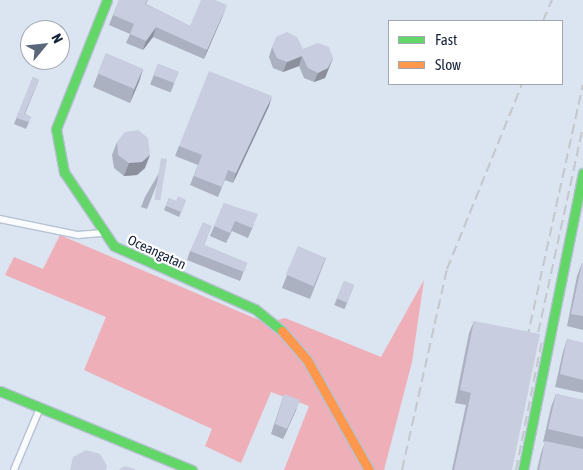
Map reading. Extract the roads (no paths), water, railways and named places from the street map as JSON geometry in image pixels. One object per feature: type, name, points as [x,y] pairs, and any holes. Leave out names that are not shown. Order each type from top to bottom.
[{"type":"street","name":"Oceangatan","points":[[107,0],[56,129],[64,172],[101,232],[128,255],[255,309],[280,327],[307,360],[347,438],[370,470]]},
{"type":"street","points":[[523,470],[583,173]]},
{"type":"street","points":[[0,219],[78,235],[101,232]]},
{"type":"street","points":[[0,391],[192,470]]},
{"type":"street","points":[[14,470],[40,408]]},
{"type":"railway","points":[[543,20],[552,0]]},
{"type":"railway","points":[[402,470],[447,269],[522,85]]},
{"type":"railway","points":[[527,339],[583,85]]},
{"type":"railway","points":[[535,347],[583,127]]},
{"type":"railway","points":[[516,470],[542,340]]}]
